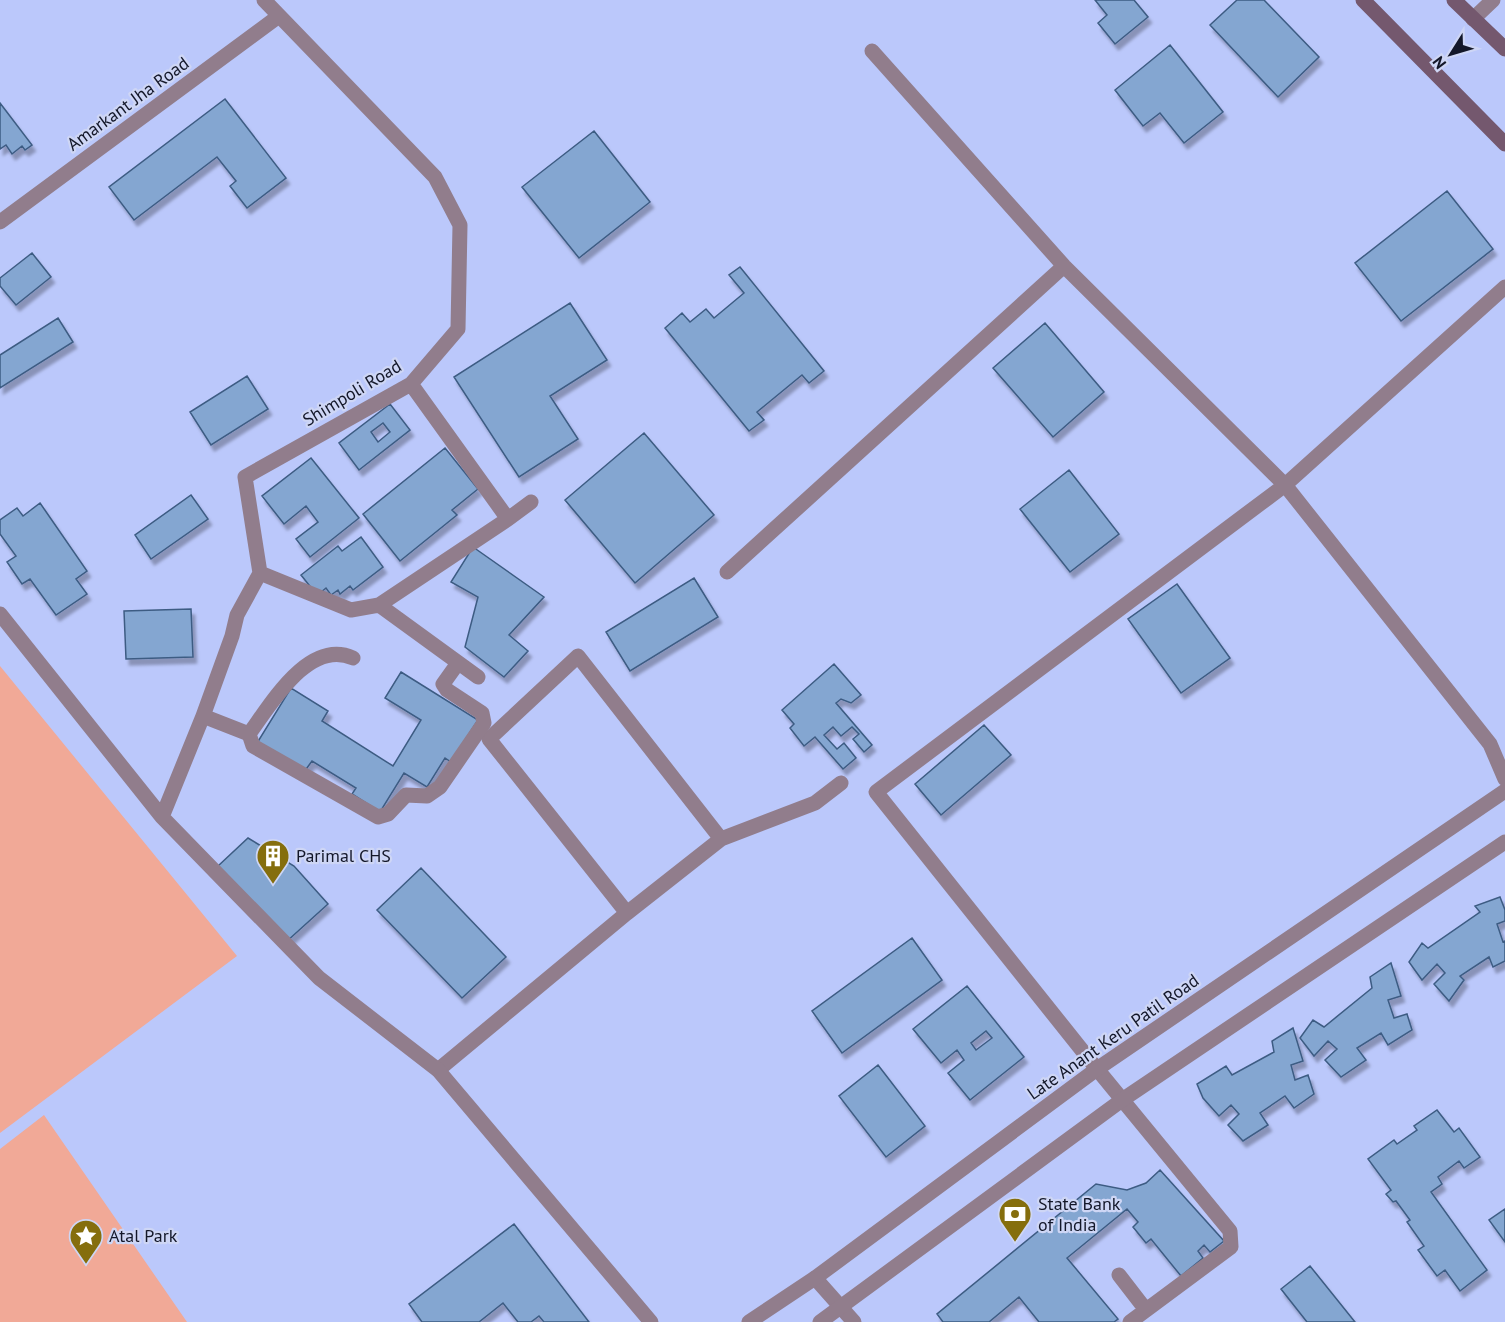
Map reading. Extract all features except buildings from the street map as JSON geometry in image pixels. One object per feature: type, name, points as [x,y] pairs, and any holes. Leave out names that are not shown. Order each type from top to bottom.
[{"type":"main road","points":[[1363,0],[1505,144]]},
{"type":"main road","points":[[1454,0],[1505,49]]},
{"type":"street","name":"Shimpoli Road","points":[[260,573],[245,477],[411,384],[458,329],[460,225],[435,177],[264,0]]},
{"type":"street","points":[[1473,19],[1494,0]]},
{"type":"street","name":"Amarkant Jha Road","points":[[0,222],[279,16]]},
{"type":"street","points":[[872,51],[1064,266],[1285,485],[1490,744],[1505,779]]},
{"type":"street","points":[[727,572],[1064,266]]},
{"type":"street","points":[[1130,1322],[1231,1247],[1230,1231],[1097,1069],[876,792],[1285,485],[1505,287]]},
{"type":"street","points":[[411,384],[508,519]]},
{"type":"street","points":[[162,817],[203,716],[232,636],[237,615],[260,573],[351,610],[379,605],[531,502]]},
{"type":"street","points":[[379,605],[478,677]]},
{"type":"street","points":[[0,614],[162,817],[319,978],[438,1070],[651,1322]]},
{"type":"street","points":[[249,734],[288,681],[302,669],[321,656],[341,652],[353,658]]},
{"type":"street","points":[[627,914],[489,740],[578,656],[721,839]]},
{"type":"street","points":[[249,734],[253,746],[378,817],[388,814],[406,795],[427,796],[440,787],[484,723],[482,713],[447,690],[444,684],[458,663]]},
{"type":"street","points":[[203,716],[249,734]]},
{"type":"street","points":[[438,1070],[721,839],[815,802],[841,783]]},
{"type":"street","name":"Late Anant Keru Patil Road","points":[[749,1322],[815,1278],[1097,1069],[1505,791]]},
{"type":"street","points":[[819,1322],[1122,1100],[1505,842]]},
{"type":"street","points":[[1119,1275],[1146,1310]]},
{"type":"street","points":[[815,1278],[854,1322]]},
{"type":"shaded area","points":[[0,666],[237,956],[0,1133]]},
{"type":"shaded area","points":[[44,1115],[187,1322],[0,1322],[0,1149]]},
{"type":"place","name":"Parimal CHS","points":[[273,885]]},
{"type":"place","name":"State Bank of India","points":[[1015,1243]]},
{"type":"place","name":"Atal Park","points":[[86,1265]]}]
